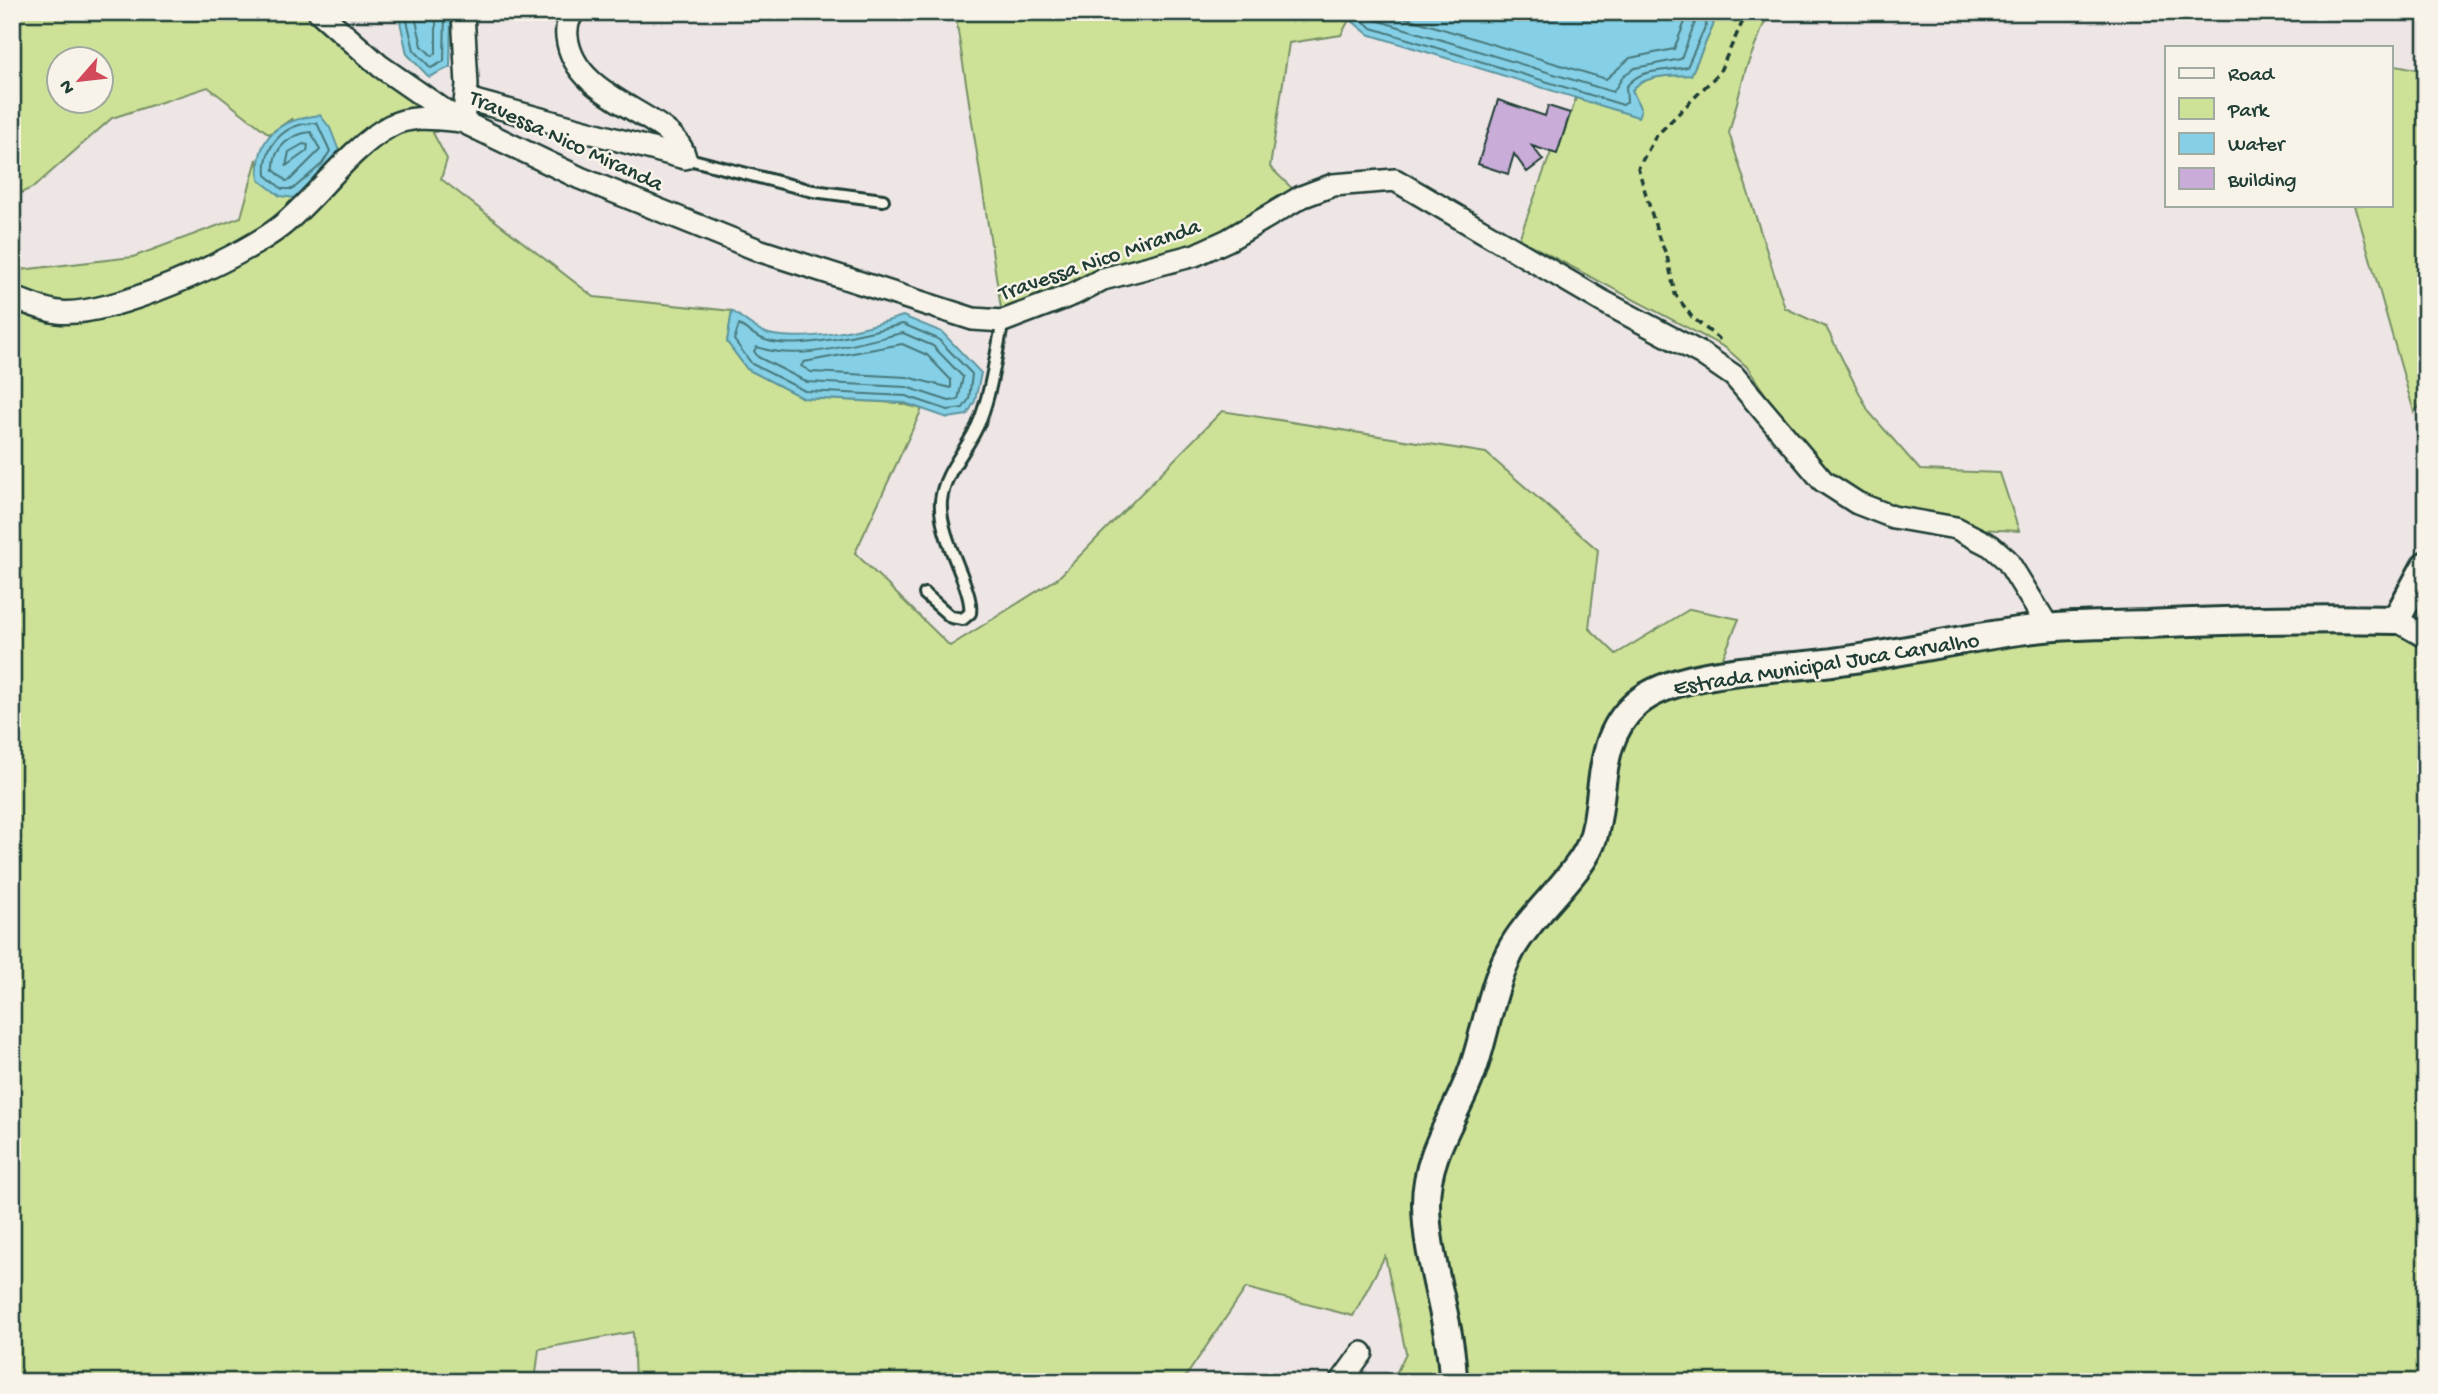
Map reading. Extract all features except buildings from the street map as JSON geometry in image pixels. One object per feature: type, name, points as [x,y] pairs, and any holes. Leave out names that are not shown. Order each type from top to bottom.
[{"type":"street","name":"Travessa Nico Miranda","points":[[319,12],[380,66],[463,121],[580,178],[761,251],[927,307],[974,319],[1003,321],[1074,294],[1103,279],[1195,255],[1301,197],[1333,185],[1380,178],[1395,180],[1602,301],[1703,354],[1734,376],[1823,481],[1857,503],[1893,517],[1956,528],[1991,546],[2007,561],[2049,628]]},
{"type":"street","points":[[12,298],[58,312],[89,310],[143,294],[247,249],[279,228],[372,138],[390,126],[410,118],[463,121],[467,99],[463,12]]},
{"type":"street","points":[[467,99],[685,158],[682,146],[674,137],[612,98],[587,78],[576,64],[568,46],[566,30],[574,12]]},
{"type":"street","points":[[2426,565],[2396,621],[2426,637]]},
{"type":"street","name":"Estrada Municipal Juca Carvalho","points":[[1453,1382],[1452,1352],[1426,1203],[1429,1174],[1441,1134],[1467,1085],[1496,984],[1510,951],[1535,913],[1577,867],[1593,840],[1603,769],[1617,728],[1635,704],[1665,686],[1716,675],[1841,661],[2049,628],[2267,619],[2396,621]]},
{"type":"street","points":[[1341,1382],[1362,1353]]},
{"type":"lane","points":[[685,158],[813,191],[883,200]]},
{"type":"lane","points":[[925,594],[951,617],[964,619],[970,613],[969,598],[948,544],[941,501],[953,467],[972,440],[981,418],[1003,321]]},
{"type":"path","points":[[1723,343],[1692,317],[1675,294],[1667,256],[1638,167],[1656,136],[1719,73],[1747,12]]},
{"type":"green space","points":[[12,12],[319,12],[463,121],[433,133],[447,159],[441,179],[594,297],[732,311],[727,342],[747,369],[803,398],[898,403],[922,409],[855,553],[950,646],[1058,578],[1222,411],[1486,453],[1598,550],[1589,628],[1616,654],[1690,609],[1739,619],[1716,674],[2021,630],[2410,628],[2426,610],[2426,1382],[1392,1382],[1406,1353],[1385,1256],[1353,1316],[1246,1288],[1182,1382],[635,1382],[633,1332],[539,1349],[535,1382],[12,1382],[12,335],[19,336],[12,320],[12,271],[133,257],[241,217],[257,159],[260,180],[293,118],[269,134],[208,87],[112,118],[34,187],[12,197]]},
{"type":"green space","points":[[955,12],[1341,12],[1349,20],[1341,35],[1289,43],[1270,167],[1301,197],[1228,240],[1003,321]]},
{"type":"green space","points":[[1715,12],[1769,12],[1746,68],[1729,133],[1785,308],[1826,327],[1869,412],[1920,470],[2000,473],[2019,531],[1956,528],[1893,517],[1823,481],[1747,367],[1726,348],[1519,239],[1551,152],[1557,153],[1576,98],[1638,116],[1640,107],[1632,90],[1651,78],[1691,75],[1713,26]]},
{"type":"green space","points":[[2392,64],[2426,71],[2426,400],[2414,412],[2355,206],[2392,206]]},
{"type":"water","points":[[398,12],[451,12],[450,67],[429,77],[407,54]]},
{"type":"water","points":[[1341,12],[1715,12],[1713,26],[1691,75],[1651,78],[1632,90],[1641,110],[1638,117],[1368,34]]},
{"type":"water","points":[[320,115],[330,128],[339,151],[327,168],[295,198],[280,196],[259,180],[261,152],[266,141],[282,126],[305,117]]},
{"type":"water","points":[[732,311],[769,334],[801,337],[837,333],[903,316],[942,332],[981,373],[975,401],[967,415],[948,418],[905,403],[803,398],[747,369],[727,342]]}]
